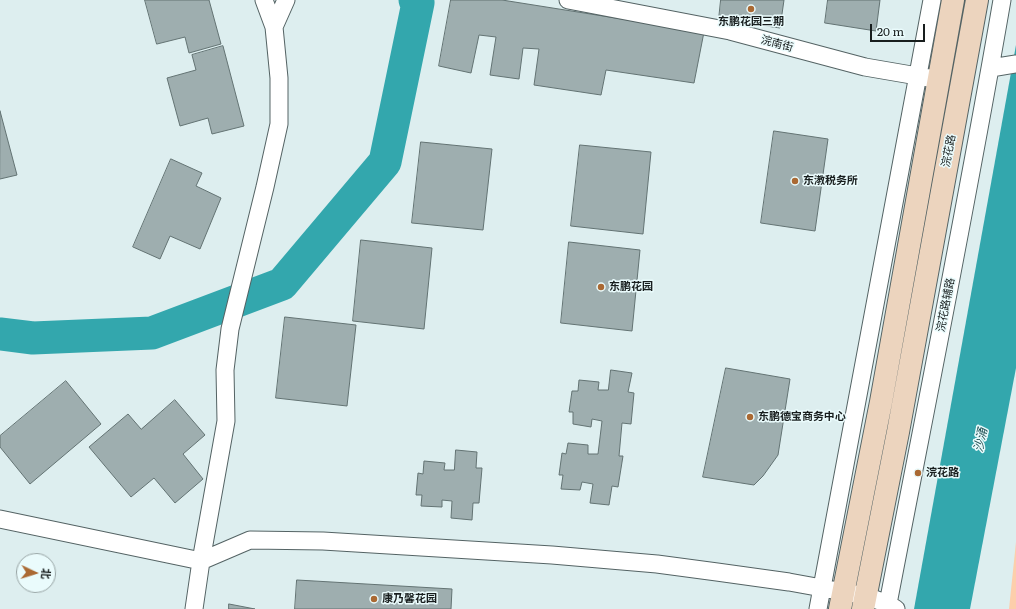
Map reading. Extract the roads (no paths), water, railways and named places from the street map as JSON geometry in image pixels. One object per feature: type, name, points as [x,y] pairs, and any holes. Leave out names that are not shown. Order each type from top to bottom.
[{"type":"main road","name":"浣花路","points":[[842,601],[881,402],[953,0]]},
{"type":"main road","name":"浣花路","points":[[865,602],[898,432],[977,0]]},
{"type":"street","points":[[194,609],[226,421],[225,370],[230,329],[279,124],[279,78],[274,27],[264,0]]},
{"type":"street","points":[[274,27],[286,0]]},
{"type":"street","name":"浣南街","points":[[568,0],[730,31],[865,67],[918,75],[939,80]]},
{"type":"street","points":[[818,609],[932,0]]},
{"type":"street","name":"浣花路辅路","points":[[890,607],[991,68],[1002,0]]},
{"type":"street","points":[[991,68],[1016,64]]},
{"type":"street","points":[[889,230],[912,234]]},
{"type":"street","points":[[0,520],[201,561],[250,540],[323,541],[552,555],[657,564],[822,588],[842,601],[865,602],[890,607]]},
{"type":"water","name":"沙涌","points":[[1016,45],[1016,368],[970,609],[914,609]]},
{"type":"waterway","points":[[0,334],[33,338],[152,333],[282,284],[385,162],[418,3],[415,0]]},
{"type":"place","name":"东鹏花园三期","points":[[751,9]]},
{"type":"place","name":"东漖税务所","points":[[795,181]]},
{"type":"place","name":"东鹏花园","points":[[601,287]]},
{"type":"place","name":"东鹏德宝商务中心","points":[[750,417]]},
{"type":"place","name":"浣花路","points":[[918,473]]},
{"type":"place","name":"康乃馨花园","points":[[374,599]]}]
